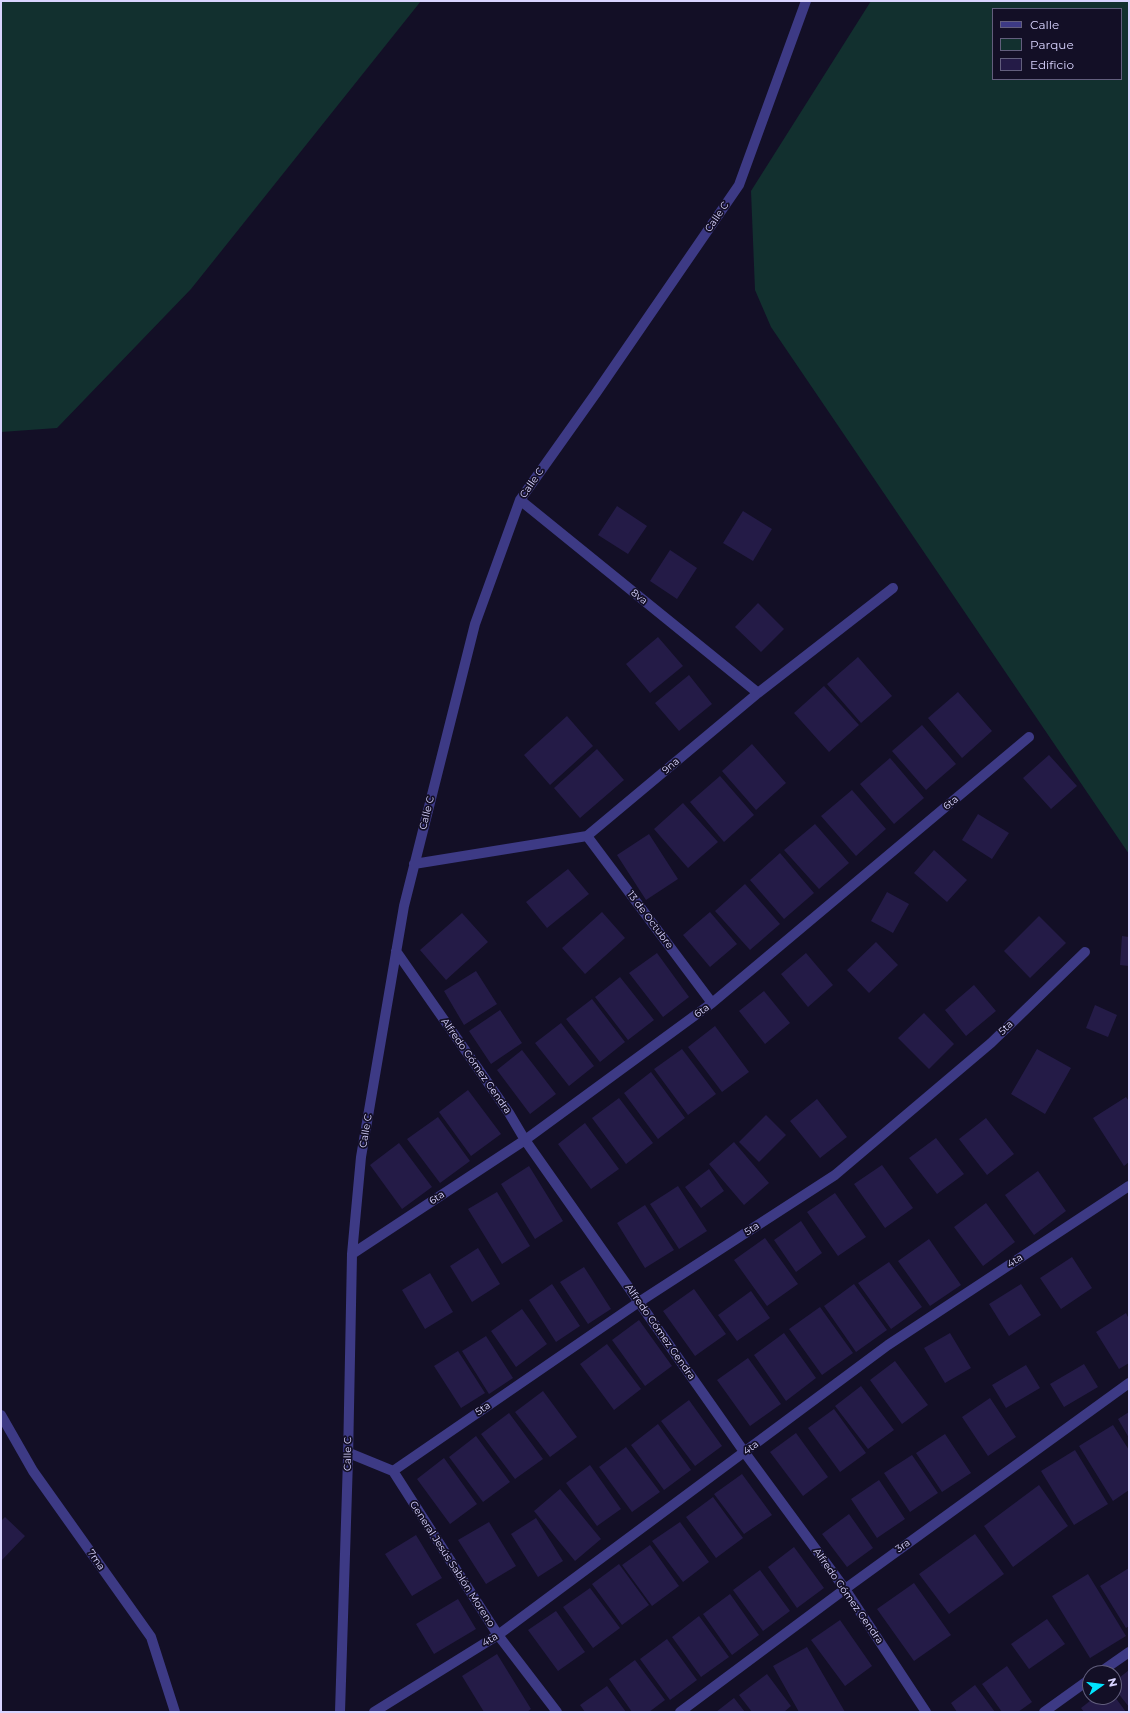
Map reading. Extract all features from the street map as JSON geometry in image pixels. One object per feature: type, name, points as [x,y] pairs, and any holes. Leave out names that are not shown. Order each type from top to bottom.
[{"type":"street","name":"Calle C","points":[[340,1712],[349,1453],[352,1254],[361,1157],[396,951],[414,864],[475,624],[520,500],[596,393],[739,185],[806,1]]},
{"type":"street","name":"8va","points":[[520,500],[758,694]]},
{"type":"street","name":"9na","points":[[587,836],[758,694],[893,588]]},
{"type":"street","name":"6ta","points":[[352,1254],[525,1140],[712,1003],[1029,737]]},
{"type":"street","points":[[414,864],[587,836]]},
{"type":"street","name":"13 de Octubre","points":[[587,836],[712,1003]]},
{"type":"street","name":"Alfredo Gómez Gendra","points":[[396,951],[509,1113],[525,1140],[745,1453],[845,1589],[926,1712]]},
{"type":"street","name":"5ta","points":[[393,1471],[639,1302],[836,1176],[991,1043],[1085,952]]},
{"type":"street","name":"4ta","points":[[374,1712],[498,1636],[888,1345],[1129,1186]]},
{"type":"street","name":"3ra","points":[[680,1712],[845,1589],[1129,1383]]},
{"type":"street","name":"7ma","points":[[1,1415],[33,1471],[150,1637],[175,1712]]},
{"type":"street","points":[[349,1453],[393,1471]]},
{"type":"street","name":"General Jesús Sablón Moreno","points":[[393,1471],[498,1636],[557,1712]]},
{"type":"street","points":[[1110,1665],[1129,1652]]},
{"type":"street","points":[[1044,1712],[1082,1685]]},
{"type":"green space","points":[[1,1],[421,1],[191,289],[57,428],[1,432]]},
{"type":"green space","points":[[871,1],[1129,1],[1129,854],[771,327],[755,290],[751,191]]},
{"type":"building","points":[[617,506],[647,526],[628,554],[598,535]]},
{"type":"building","points":[[743,511],[772,529],[753,561],[723,543]]},
{"type":"building","points":[[670,550],[697,568],[677,599],[650,581]]},
{"type":"building","points":[[758,603],[784,629],[761,652],[735,627]]},
{"type":"building","points":[[658,637],[683,666],[650,693],[626,664]]},
{"type":"building","points":[[858,657],[892,696],[861,723],[827,684]]},
{"type":"building","points":[[689,675],[712,704],[679,731],[655,703]]},
{"type":"building","points":[[824,686],[859,725],[829,752],[794,713]]},
{"type":"building","points":[[958,692],[992,731],[962,758],[928,718]]},
{"type":"building","points":[[567,716],[593,746],[550,785],[524,755]]},
{"type":"building","points":[[922,725],[956,764],[926,790],[892,751]]},
{"type":"building","points":[[752,744],[786,783],[756,810],[722,771]]},
{"type":"building","points":[[597,749],[624,780],[580,818],[554,788]]},
{"type":"building","points":[[1049,755],[1077,786],[1051,809],[1023,778]]},
{"type":"building","points":[[890,758],[924,798],[894,824],[860,784]]},
{"type":"building","points":[[720,776],[754,815],[724,842],[690,802]]},
{"type":"building","points":[[852,790],[886,829],[856,856],[821,816]]},
{"type":"building","points":[[683,803],[718,842],[688,868],[654,829]]},
{"type":"building","points":[[978,814],[1009,833],[992,859],[962,840]]},
{"type":"building","points":[[815,824],[849,863],[819,889],[784,850]]},
{"type":"building","points":[[649,834],[678,879],[646,900],[617,855]]},
{"type":"building","points":[[934,850],[967,880],[947,902],[914,873]]},
{"type":"building","points":[[780,853],[814,893],[784,919],[750,880]]},
{"type":"building","points":[[568,869],[589,894],[547,928],[526,902]]},
{"type":"building","points":[[745,884],[780,924],[750,950],[715,911]]},
{"type":"building","points":[[887,892],[909,904],[893,933],[871,921]]},
{"type":"building","points":[[602,912],[625,938],[585,974],[562,948]]},
{"type":"building","points":[[710,912],[737,944],[710,967],[683,935]]},
{"type":"building","points":[[462,913],[488,942],[446,980],[420,950]]},
{"type":"building","points":[[1039,916],[1066,943],[1030,978],[1004,951]]},
{"type":"building","points":[[1122,936],[1129,937],[1129,966],[1120,965]]},
{"type":"building","points":[[876,942],[898,965],[869,993],[847,970]]},
{"type":"building","points":[[657,953],[689,997],[663,1017],[629,973]]},
{"type":"building","points":[[806,953],[833,985],[808,1007],[781,974]]},
{"type":"building","points":[[476,971],[497,1004],[464,1025],[444,991]]},
{"type":"building","points":[[620,977],[654,1020],[628,1040],[595,997]]},
{"type":"building","points":[[974,985],[996,1011],[966,1036],[945,1010]]},
{"type":"building","points":[[764,991],[790,1023],[765,1044],[739,1011]]},
{"type":"building","points":[[592,999],[625,1042],[600,1062],[566,1019]]},
{"type":"building","points":[[1095,1005],[1117,1015],[1108,1037],[1086,1028]]},
{"type":"building","points":[[500,1010],[522,1043],[491,1064],[469,1031]]},
{"type":"building","points":[[924,1013],[954,1044],[929,1069],[898,1038]]},
{"type":"building","points":[[561,1023],[594,1066],[569,1086],[535,1043]]},
{"type":"building","points":[[715,1026],[749,1072],[722,1092],[688,1047]]},
{"type":"building","points":[[682,1049],[716,1094],[688,1115],[654,1069]]},
{"type":"building","points":[[1037,1049],[1071,1068],[1045,1114],[1011,1094]]},
{"type":"building","points":[[522,1050],[556,1094],[530,1114],[497,1070]]},
{"type":"building","points":[[651,1072],[685,1118],[658,1139],[624,1093]]},
{"type":"building","points":[[468,1090],[501,1134],[471,1156],[439,1112]]},
{"type":"building","points":[[1126,1097],[1129,1101],[1129,1162],[1124,1166],[1093,1118]]},
{"type":"building","points":[[619,1098],[653,1143],[626,1164],[592,1118]]},
{"type":"building","points":[[817,1099],[847,1137],[820,1158],[790,1121]]},
{"type":"building","points":[[766,1115],[786,1135],[759,1162],[739,1142]]},
{"type":"building","points":[[438,1117],[470,1161],[440,1183],[407,1139]]},
{"type":"building","points":[[986,1118],[1014,1154],[987,1175],[959,1139]]},
{"type":"building","points":[[585,1123],[619,1169],[591,1189],[558,1144]]},
{"type":"building","points":[[936,1138],[964,1174],[937,1194],[909,1158]]},
{"type":"building","points":[[734,1142],[769,1183],[744,1205],[709,1164]]},
{"type":"building","points":[[399,1143],[432,1187],[402,1209],[370,1165]]},
{"type":"building","points":[[882,1165],[913,1208],[885,1228],[854,1184]]},
{"type":"building","points":[[529,1166],[563,1221],[535,1239],[501,1184]]},
{"type":"building","points":[[709,1169],[724,1191],[701,1208],[685,1187]]},
{"type":"building","points":[[1038,1171],[1066,1211],[1034,1235],[1005,1195]]},
{"type":"building","points":[[678,1186],[707,1231],[679,1249],[650,1204]]},
{"type":"building","points":[[497,1192],[530,1246],[502,1264],[468,1209]]},
{"type":"building","points":[[835,1193],[866,1237],[838,1256],[807,1212]]},
{"type":"building","points":[[986,1203],[1015,1242],[983,1266],[954,1227]]},
{"type":"building","points":[[645,1205],[674,1250],[645,1268],[617,1223]]},
{"type":"building","points":[[801,1221],[822,1253],[796,1272],[774,1240]]},
{"type":"building","points":[[765,1238],[798,1284],[767,1306],[734,1260]]},
{"type":"building","points":[[929,1239],[961,1285],[930,1306],[898,1261]]},
{"type":"building","points":[[478,1248],[500,1284],[472,1302],[450,1266]]},
{"type":"building","points":[[1072,1257],[1092,1288],[1061,1309],[1040,1278]]},
{"type":"building","points":[[889,1262],[922,1307],[891,1329],[858,1283]]},
{"type":"building","points":[[584,1267],[611,1309],[588,1324],[560,1282]]},
{"type":"building","points":[[430,1273],[453,1312],[425,1329],[402,1290]]},
{"type":"building","points":[[552,1284],[580,1326],[556,1342],[529,1300]]},
{"type":"building","points":[[854,1284],[887,1330],[856,1352],[824,1306]]},
{"type":"building","points":[[1021,1284],[1041,1315],[1009,1336],[989,1304]]},
{"type":"building","points":[[694,1289],[726,1334],[695,1356],[663,1311]]},
{"type":"building","points":[[751,1291],[770,1318],[737,1341],[718,1315]]},
{"type":"building","points":[[820,1307],[853,1353],[822,1375],[789,1329]]},
{"type":"building","points":[[522,1309],[547,1344],[516,1367],[491,1331]]},
{"type":"building","points":[[1126,1313],[1129,1319],[1129,1363],[1119,1369],[1096,1332]]},
{"type":"building","points":[[639,1320],[672,1366],[645,1386],[612,1340]]},
{"type":"building","points":[[784,1333],[816,1378],[786,1401],[754,1355]]},
{"type":"building","points":[[950,1333],[971,1368],[945,1383],[924,1348]]},
{"type":"building","points":[[486,1336],[513,1378],[489,1394],[462,1351]]},
{"type":"building","points":[[607,1344],[641,1389],[614,1410],[580,1364]]},
{"type":"building","points":[[458,1351],[485,1393],[461,1408],[434,1366]]},
{"type":"building","points":[[748,1358],[781,1404],[750,1426],[717,1380]]},
{"type":"building","points":[[895,1361],[928,1405],[902,1424],[870,1380]]},
{"type":"building","points":[[1084,1364],[1098,1387],[1064,1407],[1050,1384]]},
{"type":"building","points":[[1026,1365],[1040,1388],[1006,1408],[992,1385]]},
{"type":"building","points":[[861,1386],[894,1430],[868,1449],[835,1406]]},
{"type":"building","points":[[543,1391],[577,1437],[550,1457],[515,1412]]},
{"type":"building","points":[[990,1398],[1016,1437],[988,1456],[962,1417]]},
{"type":"building","points":[[689,1400],[722,1446],[695,1466],[661,1421]]},
{"type":"building","points":[[834,1409],[866,1453],[840,1472],[808,1428]]},
{"type":"building","points":[[1129,1412],[1129,1438],[1118,1419]]},
{"type":"building","points":[[509,1413],[543,1459],[515,1479],[481,1434]]},
{"type":"building","points":[[658,1424],[691,1470],[664,1490],[631,1445]]},
{"type":"building","points":[[1113,1425],[1129,1450],[1129,1490],[1113,1501],[1079,1446]]},
{"type":"building","points":[[796,1433],[828,1477],[803,1496],[770,1452]]},
{"type":"building","points":[[945,1434],[971,1473],[942,1492],[916,1453]]},
{"type":"building","points":[[476,1436],[510,1482],[483,1502],[449,1457]]},
{"type":"building","points":[[626,1447],[660,1492],[632,1512],[599,1467]]},
{"type":"building","points":[[1075,1450],[1108,1504],[1074,1525],[1041,1471]]},
{"type":"building","points":[[912,1455],[938,1493],[910,1512],[884,1473]]},
{"type":"building","points":[[444,1458],[477,1504],[450,1524],[417,1479]]},
{"type":"building","points":[[590,1465],[621,1509],[597,1526],[566,1483]]},
{"type":"building","points":[[742,1474],[772,1515],[744,1534],[714,1494]]},
{"type":"building","points":[[879,1480],[905,1519],[877,1538],[851,1499]]},
{"type":"building","points":[[1039,1485],[1068,1526],[1013,1567],[984,1526]]},
{"type":"building","points":[[560,1489],[601,1539],[575,1561],[534,1511]]},
{"type":"building","points":[[713,1497],[743,1538],[716,1558],[686,1517]]},
{"type":"building","points":[[849,1514],[873,1548],[847,1567],[822,1534]]},
{"type":"building","points":[[5,1517],[25,1536],[1,1561],[1,1521]]},
{"type":"building","points":[[536,1518],[563,1561],[538,1577],[511,1534]]},
{"type":"building","points":[[489,1522],[516,1566],[486,1584],[458,1540]]},
{"type":"building","points":[[680,1522],[709,1562],[683,1582],[652,1541]]},
{"type":"building","points":[[975,1534],[1004,1574],[949,1614],[919,1574]]},
{"type":"building","points":[[416,1535],[442,1578],[412,1596],[385,1554]]},
{"type":"building","points":[[650,1545],[679,1586],[652,1606],[622,1565]]},
{"type":"building","points":[[794,1547],[824,1588],[797,1608],[768,1567]]},
{"type":"building","points":[[619,1564],[649,1605],[622,1625],[592,1584]]},
{"type":"building","points":[[1129,1568],[1129,1626],[1126,1628],[1100,1586]]},
{"type":"building","points":[[760,1570],[790,1611],[763,1631],[733,1590]]},
{"type":"building","points":[[1088,1574],[1126,1636],[1090,1658],[1052,1596]]},
{"type":"building","points":[[914,1583],[951,1635],[914,1661],[877,1609]]},
{"type":"building","points":[[590,1588],[620,1628],[593,1648],[563,1607]]},
{"type":"building","points":[[730,1594],[759,1635],[732,1655],[703,1614]]},
{"type":"building","points":[[458,1599],[476,1629],[434,1654],[416,1624]]},
{"type":"building","points":[[556,1611],[585,1652],[558,1671],[528,1630]]},
{"type":"building","points":[[699,1616],[729,1657],[701,1677],[672,1637]]},
{"type":"building","points":[[1047,1619],[1065,1644],[1029,1669],[1011,1644]]},
{"type":"building","points":[[840,1620],[872,1666],[845,1686],[811,1640]]},
{"type":"building","points":[[667,1639],[697,1680],[670,1700],[640,1659]]},
{"type":"building","points":[[807,1647],[845,1712],[799,1712],[773,1666]]},
{"type":"building","points":[[497,1654],[531,1709],[527,1712],[484,1712],[462,1676]]},
{"type":"building","points":[[635,1660],[665,1700],[649,1712],[632,1712],[609,1679]]},
{"type":"building","points":[[1007,1666],[1032,1702],[1018,1712],[1002,1712],[982,1684]]},
{"type":"building","points":[[1129,1670],[1129,1707],[1122,1698],[1122,1676]]},
{"type":"building","points":[[767,1674],[791,1706],[784,1712],[752,1712],[739,1695]]},
{"type":"building","points":[[975,1685],[995,1712],[957,1712],[951,1703]]},
{"type":"building","points":[[607,1686],[626,1712],[585,1712],[580,1705]]},
{"type":"building","points":[[734,1698],[745,1712],[716,1712]]},
{"type":"building","points":[[1085,1705],[1121,1705],[1126,1712],[1084,1712],[1081,1708]]}]
